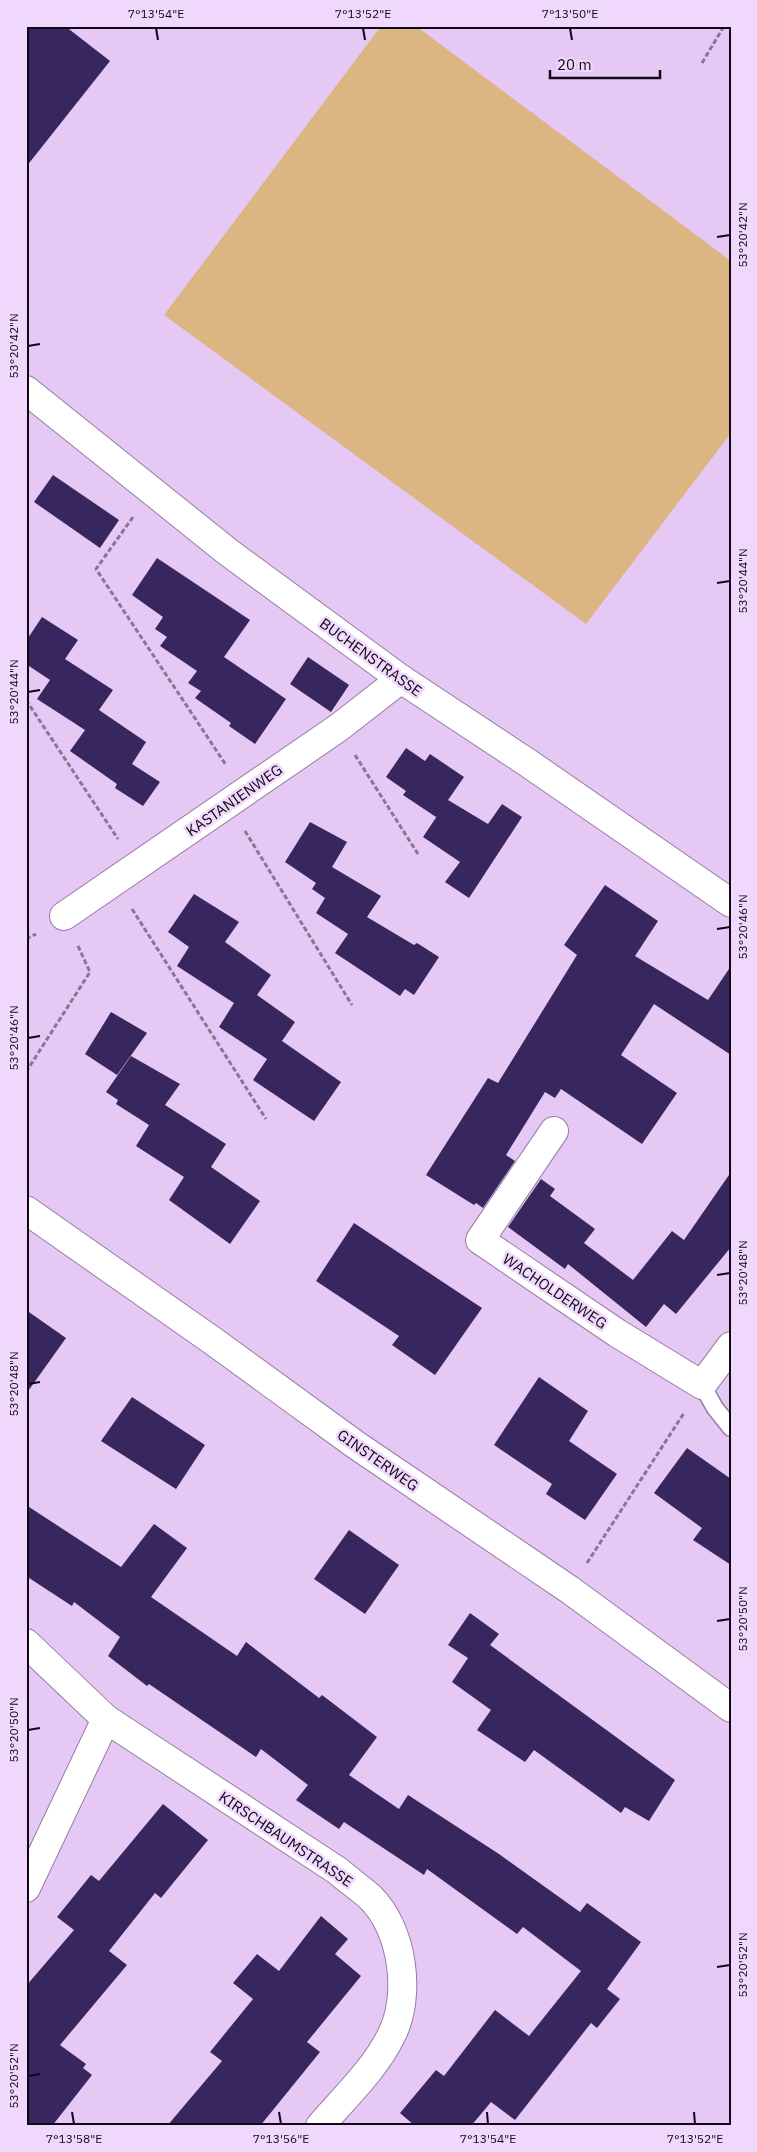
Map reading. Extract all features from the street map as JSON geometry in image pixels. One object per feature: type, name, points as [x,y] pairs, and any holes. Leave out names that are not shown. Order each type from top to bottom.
[{"type":"street","name":"BUCHENSTRASSE","points":[[26,390],[228,552],[401,680],[528,763],[731,903]]},
{"type":"street","name":"KASTANIENWEG","points":[[64,916],[338,728],[401,680]]},
{"type":"street","name":"WACHOLDERWEG","points":[[554,1131],[480,1240],[617,1333],[702,1385]]},
{"type":"street","name":"GINSTERWEG","points":[[26,1210],[213,1341],[356,1445],[570,1590],[731,1708]]},
{"type":"street","points":[[702,1385],[731,1346]]},
{"type":"street","name":"KIRSCHBAUMSTRASSE","points":[[26,1643],[106,1719],[338,1871],[371,1898],[390,1927],[400,1956],[402,1982],[400,2008],[392,2036],[365,2074],[320,2126]]},
{"type":"street","points":[[26,1888],[106,1719]]},
{"type":"lane","points":[[702,1385],[715,1408],[731,1428]]},
{"type":"path","points":[[702,63],[724,26]]},
{"type":"path","points":[[152,490],[96,569],[236,798],[352,1005]]},
{"type":"path","points":[[26,700],[266,1119]]},
{"type":"path","points":[[338,728],[418,854]]},
{"type":"path","points":[[26,1072],[90,972],[64,916]]},
{"type":"path","points":[[570,1590],[702,1385]]},
{"type":"shaded area","points":[[381,26],[416,26],[731,261],[731,433],[586,624],[164,315]]},
{"type":"building","points":[[26,26],[65,26],[110,61],[26,167]]},
{"type":"building","points":[[53,475],[119,520],[100,548],[34,502]]},
{"type":"building","points":[[157,558],[250,620],[224,657],[286,699],[255,744],[229,726],[231,723],[195,698],[201,691],[188,683],[197,671],[160,646],[167,637],[155,629],[163,617],[132,595]]},
{"type":"building","points":[[42,617],[78,640],[65,659],[113,690],[99,710],[146,742],[132,764],[160,782],[143,806],[115,788],[117,784],[70,751],[85,730],[37,699],[50,680],[26,664],[26,641]]},
{"type":"building","points":[[308,657],[349,685],[331,712],[290,684]]},
{"type":"building","points":[[406,748],[425,761],[430,754],[464,777],[448,800],[488,824],[502,804],[522,817],[469,898],[445,882],[460,862],[423,837],[437,816],[403,795],[406,791],[386,777]]},
{"type":"building","points":[[310,822],[347,842],[332,867],[381,896],[367,917],[414,945],[417,943],[439,957],[414,995],[405,989],[400,996],[335,953],[348,934],[316,913],[325,898],[312,889],[316,883],[285,862]]},
{"type":"building","points":[[605,885],[658,921],[635,956],[708,1000],[731,966],[731,1055],[654,1004],[621,1055],[677,1093],[642,1144],[561,1089],[555,1098],[545,1092],[506,1155],[515,1161],[483,1208],[476,1203],[474,1205],[426,1175],[488,1078],[498,1083],[577,955],[564,945]]},
{"type":"building","points":[[194,894],[239,922],[225,942],[271,975],[257,995],[295,1022],[282,1041],[341,1082],[314,1121],[253,1080],[267,1059],[219,1027],[234,1003],[177,966],[189,947],[168,932]]},
{"type":"building","points":[[111,1012],[147,1033],[117,1075],[85,1054]]},
{"type":"building","points":[[131,1056],[180,1084],[165,1105],[226,1144],[211,1167],[260,1201],[230,1244],[169,1200],[184,1177],[136,1146],[149,1125],[116,1104],[118,1100],[106,1092]]},
{"type":"building","points":[[731,1172],[731,1247],[676,1314],[664,1304],[646,1327],[568,1264],[565,1269],[508,1227],[541,1179],[555,1189],[550,1196],[595,1229],[584,1243],[633,1280],[672,1231],[684,1240]]},
{"type":"building","points":[[354,1223],[482,1308],[435,1375],[392,1345],[399,1336],[316,1281]]},
{"type":"building","points":[[26,1310],[66,1338],[26,1394]]},
{"type":"building","points":[[539,1377],[588,1411],[569,1441],[617,1474],[585,1520],[546,1494],[552,1484],[494,1445]]},
{"type":"building","points":[[132,1397],[205,1445],[176,1489],[101,1441]]},
{"type":"building","points":[[687,1448],[731,1479],[731,1565],[693,1540],[702,1528],[654,1493]]},
{"type":"building","points":[[26,1505],[121,1567],[154,1524],[187,1548],[151,1597],[237,1656],[246,1642],[319,1698],[322,1695],[377,1737],[349,1775],[399,1809],[408,1795],[499,1854],[580,1912],[587,1903],[641,1942],[607,1989],[620,1999],[597,2028],[591,2023],[515,2120],[491,2102],[471,2126],[415,2126],[400,2113],[436,2070],[444,2076],[495,2010],[529,2036],[581,1971],[523,1927],[517,1934],[427,1869],[424,1875],[344,1822],[339,1829],[296,1800],[308,1785],[261,1749],[256,1757],[149,1684],[147,1686],[108,1656],[120,1637],[74,1602],[72,1606],[26,1576]]},
{"type":"building","points":[[349,1530],[399,1565],[365,1614],[314,1579]]},
{"type":"building","points":[[470,1613],[499,1634],[490,1645],[675,1780],[649,1821],[625,1807],[621,1813],[534,1750],[525,1762],[477,1730],[491,1710],[452,1682],[468,1658],[448,1645]]},
{"type":"building","points":[[163,1804],[208,1840],[161,1898],[155,1893],[109,1951],[127,1965],[60,2045],[86,2064],[83,2068],[92,2075],[52,2126],[26,2126],[26,1986],[74,1930],[57,1917],[91,1875],[99,1881]]},
{"type":"building","points":[[321,1916],[348,1939],[335,1954],[361,1976],[307,2042],[320,2052],[260,2126],[167,2126],[222,2061],[210,2052],[253,1999],[233,1983],[257,1954],[279,1971]]}]
